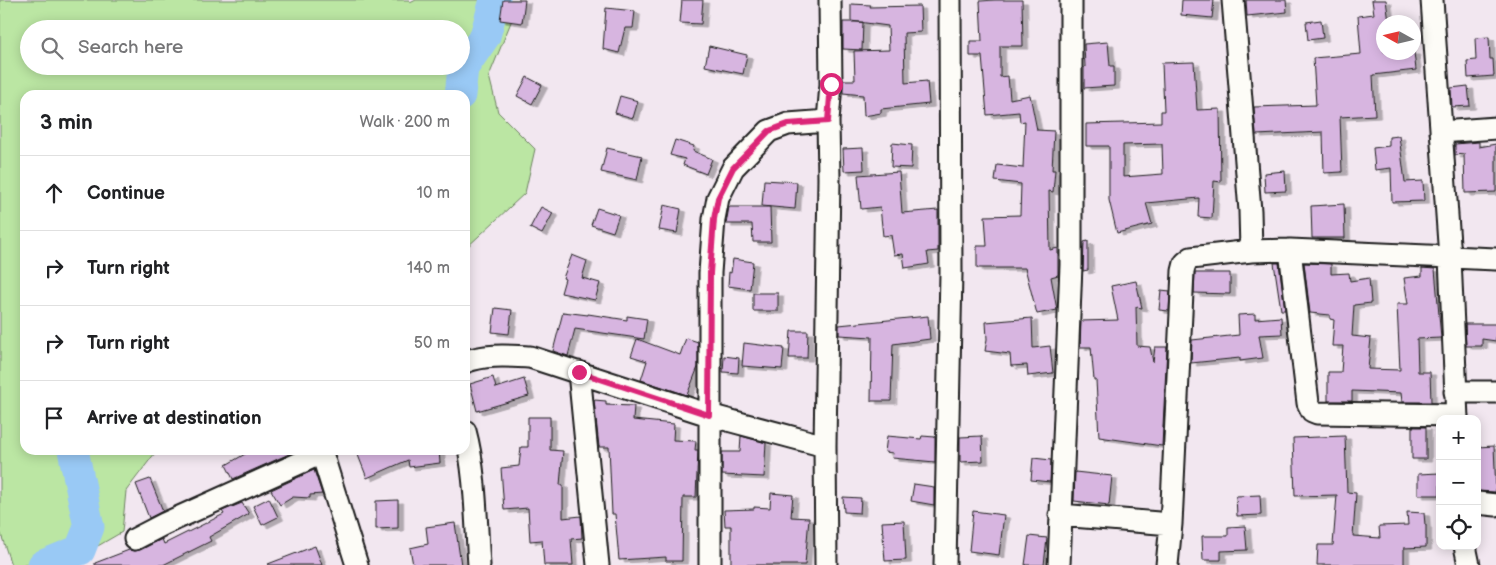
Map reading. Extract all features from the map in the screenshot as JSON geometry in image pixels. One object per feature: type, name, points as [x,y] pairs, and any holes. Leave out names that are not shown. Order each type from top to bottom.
[{"type":"street","points":[[826,565],[825,446],[829,178],[828,121],[831,84],[830,0]]},
{"type":"street","points":[[945,565],[951,273],[950,0]]},
{"type":"street","points":[[1059,565],[1071,265],[1071,0]]},
{"type":"street","points":[[1233,0],[1252,251]]},
{"type":"street","points":[[1432,0],[1450,258],[1457,415]]},
{"type":"street","points":[[710,565],[710,273],[714,219],[718,198],[733,168],[769,131],[788,124],[828,121]]},
{"type":"street","points":[[1442,132],[1496,128]]},
{"type":"street","points":[[1290,250],[1308,403],[1312,411],[1317,413],[1436,416]]},
{"type":"street","points":[[1167,565],[1171,524],[1183,271],[1185,263],[1191,258],[1252,251],[1290,250],[1496,259]]},
{"type":"street","points":[[470,360],[510,356],[530,358],[579,372],[709,415],[825,446]]},
{"type":"street","points":[[579,372],[598,565]]},
{"type":"street","points":[[1455,392],[1496,392]]},
{"type":"street","points":[[136,539],[164,524],[315,455]]},
{"type":"street","points":[[323,455],[358,565]]},
{"type":"street","points":[[470,455],[479,565]]},
{"type":"street","points":[[1481,503],[1496,505]]},
{"type":"street","points":[[1060,515],[1171,524]]},
{"type":"street","points":[[1467,550],[1469,565]]},
{"type":"green space","points":[[0,0],[409,0],[410,3],[416,0],[520,0],[489,76],[498,112],[535,149],[525,193],[470,244],[470,90],[20,90],[20,455],[153,455],[126,491],[122,532],[65,565],[11,565],[0,531]]},
{"type":"building","points":[[503,0],[525,0],[522,23],[500,20]]},
{"type":"building","points":[[682,0],[703,0],[701,24],[680,23]]},
{"type":"building","points":[[1022,0],[1023,46],[1000,46],[1000,77],[1008,76],[1010,99],[1030,95],[1037,130],[1054,131],[1052,170],[1055,170],[1053,192],[1049,191],[1050,250],[1058,248],[1058,275],[1051,277],[1057,310],[1037,314],[1025,268],[977,268],[977,246],[987,246],[985,216],[1020,215],[1021,184],[995,181],[997,165],[1023,168],[1025,121],[1020,122],[1019,112],[987,115],[982,56],[970,56],[970,41],[982,41],[980,1]]},
{"type":"building","points":[[1182,0],[1214,0],[1212,18],[1181,15]]},
{"type":"building","points":[[1246,0],[1286,0],[1287,12],[1247,16]]},
{"type":"building","points":[[1372,0],[1386,0],[1388,15],[1376,15],[1376,60],[1415,60],[1416,70],[1373,75],[1375,115],[1340,117],[1342,172],[1324,173],[1323,132],[1256,135],[1254,107],[1316,105],[1313,58],[1361,54],[1358,16],[1374,14]]},
{"type":"building","points":[[851,4],[871,5],[870,7],[920,6],[921,32],[904,33],[905,83],[927,81],[929,104],[881,109],[881,113],[864,116],[863,95],[843,93],[843,80],[855,80],[854,51],[889,50],[888,26],[851,21]]},
{"type":"building","points":[[606,8],[635,11],[633,28],[625,28],[619,53],[603,49]]},
{"type":"building","points":[[1321,20],[1323,38],[1308,40],[1306,22]]},
{"type":"building","points":[[843,22],[863,22],[862,50],[843,49]]},
{"type":"building","points":[[1489,37],[1490,59],[1493,59],[1494,76],[1468,78],[1467,61],[1476,60],[1475,38]]},
{"type":"building","points":[[1108,42],[1110,66],[1114,66],[1114,86],[1084,88],[1084,44]]},
{"type":"building","points":[[709,46],[747,55],[743,74],[705,66]]},
{"type":"building","points":[[1194,62],[1197,110],[1220,109],[1221,182],[1214,181],[1212,218],[1198,217],[1199,198],[1146,203],[1152,224],[1117,233],[1109,200],[1109,146],[1086,146],[1086,124],[1161,122],[1161,111],[1164,111],[1162,63]],"holes":[[[1162,144],[1163,174],[1123,177],[1123,145]]]},
{"type":"building","points":[[527,77],[542,85],[532,104],[517,96]]},
{"type":"building","points":[[1468,86],[1470,106],[1452,107],[1451,88]]},
{"type":"building","points":[[620,96],[638,101],[633,118],[615,113]]},
{"type":"building","points":[[1399,136],[1405,182],[1423,181],[1424,201],[1392,202],[1391,168],[1375,170],[1373,148],[1389,146],[1389,137]]},
{"type":"building","points":[[675,140],[694,146],[693,151],[712,159],[706,174],[683,165],[685,159],[670,155]]},
{"type":"building","points":[[1479,142],[1479,147],[1496,144],[1496,192],[1465,193],[1464,154],[1455,155],[1455,144]]},
{"type":"building","points":[[892,143],[912,145],[911,168],[891,167]]},
{"type":"building","points":[[607,148],[642,156],[637,180],[601,172]]},
{"type":"building","points":[[863,148],[864,170],[844,171],[843,149]]},
{"type":"building","points":[[1285,171],[1286,191],[1265,192],[1264,173]]},
{"type":"building","points":[[899,172],[902,213],[938,210],[938,251],[927,252],[929,264],[905,268],[903,254],[894,255],[891,235],[883,236],[880,207],[861,209],[858,175]]},
{"type":"building","points":[[764,180],[797,182],[795,209],[762,206]]},
{"type":"building","points":[[1344,204],[1345,238],[1312,238],[1311,206]]},
{"type":"building","points":[[664,205],[681,209],[677,233],[659,230]]},
{"type":"building","points":[[541,207],[553,213],[542,234],[530,228]]},
{"type":"building","points":[[729,207],[770,207],[771,242],[753,242],[752,224],[726,224]]},
{"type":"building","points":[[597,208],[619,215],[613,232],[591,225]]},
{"type":"building","points":[[1088,241],[1088,270],[1083,271],[1084,242]]},
{"type":"building","points":[[572,255],[587,261],[582,278],[600,283],[595,300],[561,293],[565,279],[563,278]]},
{"type":"building","points":[[733,259],[753,262],[750,289],[728,286],[729,272],[731,273]]},
{"type":"building","points":[[1274,263],[1279,263],[1285,310],[1281,310]]},
{"type":"building","points":[[1304,263],[1331,264],[1331,274],[1349,273],[1350,281],[1369,278],[1371,303],[1354,305],[1352,336],[1371,338],[1368,369],[1400,370],[1397,304],[1408,304],[1404,278],[1422,276],[1422,268],[1435,269],[1441,338],[1417,339],[1418,372],[1430,372],[1431,402],[1402,402],[1401,393],[1352,391],[1352,401],[1328,401],[1328,372],[1341,372],[1343,346],[1332,346],[1334,320],[1330,319],[1330,315],[1310,313]]},
{"type":"building","points":[[1195,273],[1230,273],[1230,294],[1194,293]]},
{"type":"building","points":[[1136,281],[1142,308],[1136,307],[1137,346],[1150,347],[1153,362],[1155,347],[1167,347],[1162,446],[1099,437],[1096,380],[1094,380],[1091,347],[1080,347],[1081,321],[1118,320],[1111,286]]},
{"type":"building","points":[[1161,290],[1170,291],[1169,311],[1159,310]]},
{"type":"building","points":[[753,293],[778,293],[778,311],[753,311]]},
{"type":"building","points":[[495,308],[512,310],[509,334],[492,332]]},
{"type":"building","points":[[563,312],[627,320],[627,316],[647,319],[644,339],[575,329],[568,356],[553,351]]},
{"type":"building","points":[[1255,314],[1255,319],[1281,317],[1282,334],[1259,335],[1263,358],[1240,361],[1240,358],[1191,363],[1192,340],[1239,335],[1238,315]]},
{"type":"building","points":[[928,316],[930,339],[893,344],[891,401],[871,401],[872,337],[839,335],[839,325]]},
{"type":"building","points":[[1032,318],[1033,348],[1050,346],[1053,373],[1028,376],[1027,365],[1011,366],[1010,354],[985,351],[987,339],[986,322]]},
{"type":"building","points":[[1465,324],[1496,324],[1496,341],[1482,339],[1482,346],[1466,346]]},
{"type":"building","points":[[791,331],[808,331],[807,358],[789,358]]},
{"type":"building","points":[[686,338],[698,342],[698,367],[687,395],[641,380],[647,361],[631,356],[637,339],[680,355]]},
{"type":"building","points":[[744,343],[784,348],[782,369],[742,366]]},
{"type":"building","points":[[724,356],[739,358],[738,373],[723,372]]},
{"type":"building","points":[[493,377],[496,388],[524,379],[529,396],[477,411],[470,384]]},
{"type":"building","points":[[594,400],[606,401],[606,405],[634,406],[633,420],[674,424],[673,440],[696,441],[695,450],[698,450],[696,497],[683,497],[682,561],[666,561],[666,557],[619,560],[615,514],[612,514],[609,447],[599,447]]},
{"type":"building","points":[[528,417],[550,417],[550,450],[563,451],[560,485],[563,485],[563,518],[581,516],[582,538],[571,539],[573,565],[544,565],[542,540],[530,541],[528,508],[504,510],[501,468],[519,466],[521,447],[528,447]]},
{"type":"building","points":[[1412,427],[1426,427],[1426,459],[1412,459]]},
{"type":"building","points":[[741,436],[766,443],[764,477],[722,475],[722,452],[740,452]]},
{"type":"building","points":[[887,436],[921,439],[922,436],[935,437],[935,462],[892,458],[893,453],[885,452]]},
{"type":"building","points":[[982,436],[983,461],[960,462],[960,437]]},
{"type":"building","points":[[1345,436],[1347,492],[1356,493],[1353,536],[1380,538],[1379,526],[1408,525],[1407,512],[1424,513],[1426,547],[1404,548],[1404,565],[1317,565],[1318,545],[1333,545],[1337,495],[1295,496],[1293,438]]},
{"type":"building","points":[[1494,446],[1496,492],[1481,491],[1481,447]]},
{"type":"building","points":[[243,455],[287,455],[233,479],[226,465]]},
{"type":"building","points":[[358,455],[439,455],[440,463],[409,467],[408,460],[367,478]]},
{"type":"building","points":[[1033,458],[1051,460],[1050,482],[1031,480]]},
{"type":"building","points":[[314,470],[322,494],[310,495],[310,498],[293,497],[280,505],[271,490]]},
{"type":"building","points":[[1075,472],[1112,476],[1109,505],[1074,501]]},
{"type":"building","points":[[1436,473],[1436,495],[1418,495],[1418,474]]},
{"type":"building","points":[[150,479],[163,511],[149,518],[136,484]]},
{"type":"building","points":[[914,484],[934,487],[934,505],[911,501]]},
{"type":"building","points":[[771,493],[793,495],[791,517],[809,518],[805,565],[731,565],[731,526],[725,526],[724,510],[754,509],[754,507],[770,508]]},
{"type":"building","points":[[1260,495],[1261,515],[1237,516],[1236,496]]},
{"type":"building","points":[[843,497],[861,498],[860,513],[844,512]]},
{"type":"building","points":[[269,498],[278,517],[262,525],[253,506]]},
{"type":"building","points":[[398,500],[398,528],[376,529],[376,501]]},
{"type":"building","points":[[242,503],[249,514],[209,537],[211,541],[163,565],[95,565],[95,563],[129,550],[140,550],[162,539],[164,544],[224,514],[222,511]]},
{"type":"building","points":[[973,511],[1004,515],[999,555],[969,551]]},
{"type":"building","points":[[904,521],[906,560],[885,561],[882,522]]},
{"type":"building","points":[[455,523],[461,565],[413,565],[410,548],[428,544],[426,527]]},
{"type":"building","points":[[1245,526],[1247,550],[1221,551],[1221,560],[1203,560],[1202,536],[1228,536],[1228,527]]},
{"type":"building","points":[[1029,536],[1047,538],[1044,565],[1025,565]]},
{"type":"building","points":[[315,546],[322,565],[268,564]]},
{"type":"waterway","points":[[470,58],[485,36],[495,0]]},
{"type":"waterway","points":[[461,90],[462,75]]},
{"type":"waterway","points":[[43,565],[80,550],[89,527],[74,455]]},
{"type":"route","points":[[579,372],[709,415],[710,273],[714,219],[722,187],[733,168],[769,131],[788,124],[828,121],[831,84]]}]
